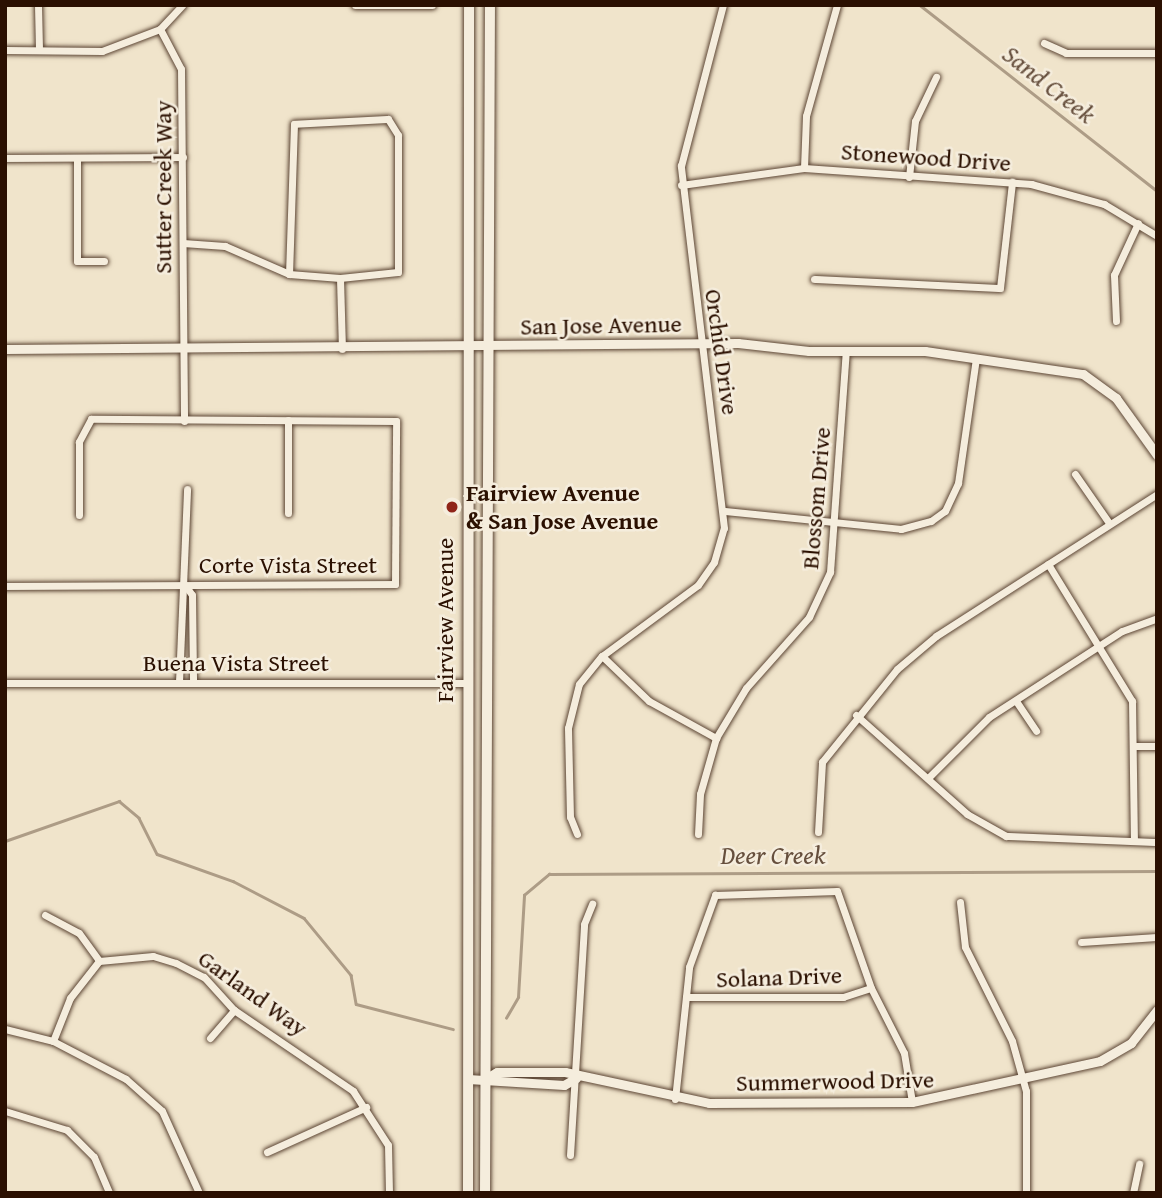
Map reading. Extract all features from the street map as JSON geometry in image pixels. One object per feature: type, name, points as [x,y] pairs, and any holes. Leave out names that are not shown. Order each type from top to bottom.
[{"type":"main road","name":"Fairview Avenue","points":[[468,1193],[466,346],[469,5]]},
{"type":"main road","name":"Fairview Avenue","points":[[485,1193],[485,346],[490,5]]},
{"type":"street","points":[[38,5],[39,50]]},
{"type":"street","points":[[5,50],[102,51],[160,29],[182,5]]},
{"type":"street","points":[[355,5],[432,5]]},
{"type":"street","name":"Orchid Drive","points":[[577,834],[570,817],[568,728],[575,694],[602,656],[698,585],[720,546],[724,511],[681,185],[683,147],[723,5]]},
{"type":"street","points":[[804,168],[806,116],[837,5]]},
{"type":"street","name":"Sutter Creek Way","points":[[160,29],[181,69],[184,421]]},
{"type":"street","points":[[1044,43],[1066,53],[1157,53]]},
{"type":"street","points":[[909,177],[915,121],[936,77]]},
{"type":"street","points":[[183,243],[225,246],[289,274],[340,278],[398,272],[398,135],[388,119],[294,124],[289,274]]},
{"type":"street","points":[[5,158],[183,157]]},
{"type":"street","points":[[77,159],[77,261],[104,261]]},
{"type":"street","name":"Stonewood Drive","points":[[681,185],[804,168],[1012,183],[1083,196],[1138,223],[1157,236]]},
{"type":"street","points":[[814,279],[1000,288],[1012,183]]},
{"type":"street","points":[[1116,321],[1114,275],[1138,223]]},
{"type":"street","points":[[340,278],[342,349]]},
{"type":"street","name":"San Jose Avenue","points":[[5,349],[342,349],[702,344],[976,358],[1083,374],[1116,398],[1157,455]]},
{"type":"street","name":"Blossom Drive","points":[[698,834],[700,794],[716,738],[746,688],[801,627],[825,588],[836,520],[846,351]]},
{"type":"street","points":[[724,511],[917,528],[945,510],[958,483],[976,358]]},
{"type":"street","name":"Corte Vista Street","points":[[5,586],[396,584],[396,421],[91,419],[79,442],[79,515]]},
{"type":"street","points":[[288,420],[288,513]]},
{"type":"street","points":[[1075,474],[1109,523]]},
{"type":"street","points":[[179,682],[179,597],[185,585],[187,489]]},
{"type":"street","points":[[818,832],[822,762],[856,715],[917,650],[1157,494]]},
{"type":"street","points":[[1048,564],[1132,701],[1136,746],[1134,841]]},
{"type":"street","points":[[185,585],[192,595],[193,682]]},
{"type":"street","points":[[928,778],[971,732],[1100,645],[1157,618]]},
{"type":"street","points":[[602,656],[649,701],[716,738]]},
{"type":"street","name":"Buena Vista Street","points":[[5,683],[466,683]]},
{"type":"street","points":[[1016,701],[1036,731]]},
{"type":"street","points":[[856,715],[967,814],[1006,836],[1157,842]]},
{"type":"street","points":[[1136,746],[1157,746]]},
{"type":"street","points":[[675,1099],[694,946],[721,891],[837,891],[872,988],[904,1053],[912,1102]]},
{"type":"street","points":[[960,902],[965,947],[1012,1041],[1023,1080],[1026,1193]]},
{"type":"street","points":[[570,1154],[584,924],[592,904]]},
{"type":"street","points":[[45,915],[79,933],[99,961],[70,998],[53,1041]]},
{"type":"street","points":[[1081,942],[1157,937]]},
{"type":"street","name":"Garland Way","points":[[99,961],[153,956],[176,963],[204,977],[234,1010],[321,1064],[366,1107],[388,1145],[389,1193]]},
{"type":"street","name":"Solana Drive","points":[[686,997],[843,997],[872,988]]},
{"type":"street","points":[[210,1038],[234,1010]]},
{"type":"street","name":"Summerwood Drive","points":[[468,1079],[485,1079],[497,1072],[565,1072],[576,1078],[675,1099],[912,1102],[1023,1080],[1100,1061],[1131,1043],[1157,1010]]},
{"type":"street","points":[[5,1029],[53,1041],[126,1079],[162,1111],[199,1193]]},
{"type":"street","points":[[267,1152],[366,1107]]},
{"type":"street","points":[[5,1111],[67,1130],[94,1157],[109,1193]]},
{"type":"street","points":[[1133,1193],[1139,1164]]},
{"type":"waterway","name":"Sand Creek","points":[[920,5],[1157,191]]},
{"type":"waterway","name":"Deer Creek","points":[[5,841],[119,801],[139,818],[157,854],[233,881],[304,918],[351,975],[356,1004],[453,1029]]},
{"type":"waterway","name":"Deer Creek","points":[[506,1018],[518,997],[524,895],[549,874],[1157,871]]},
{"type":"place","name":"Fairview Avenue & San Jose Avenue","points":[[452,507]]}]
